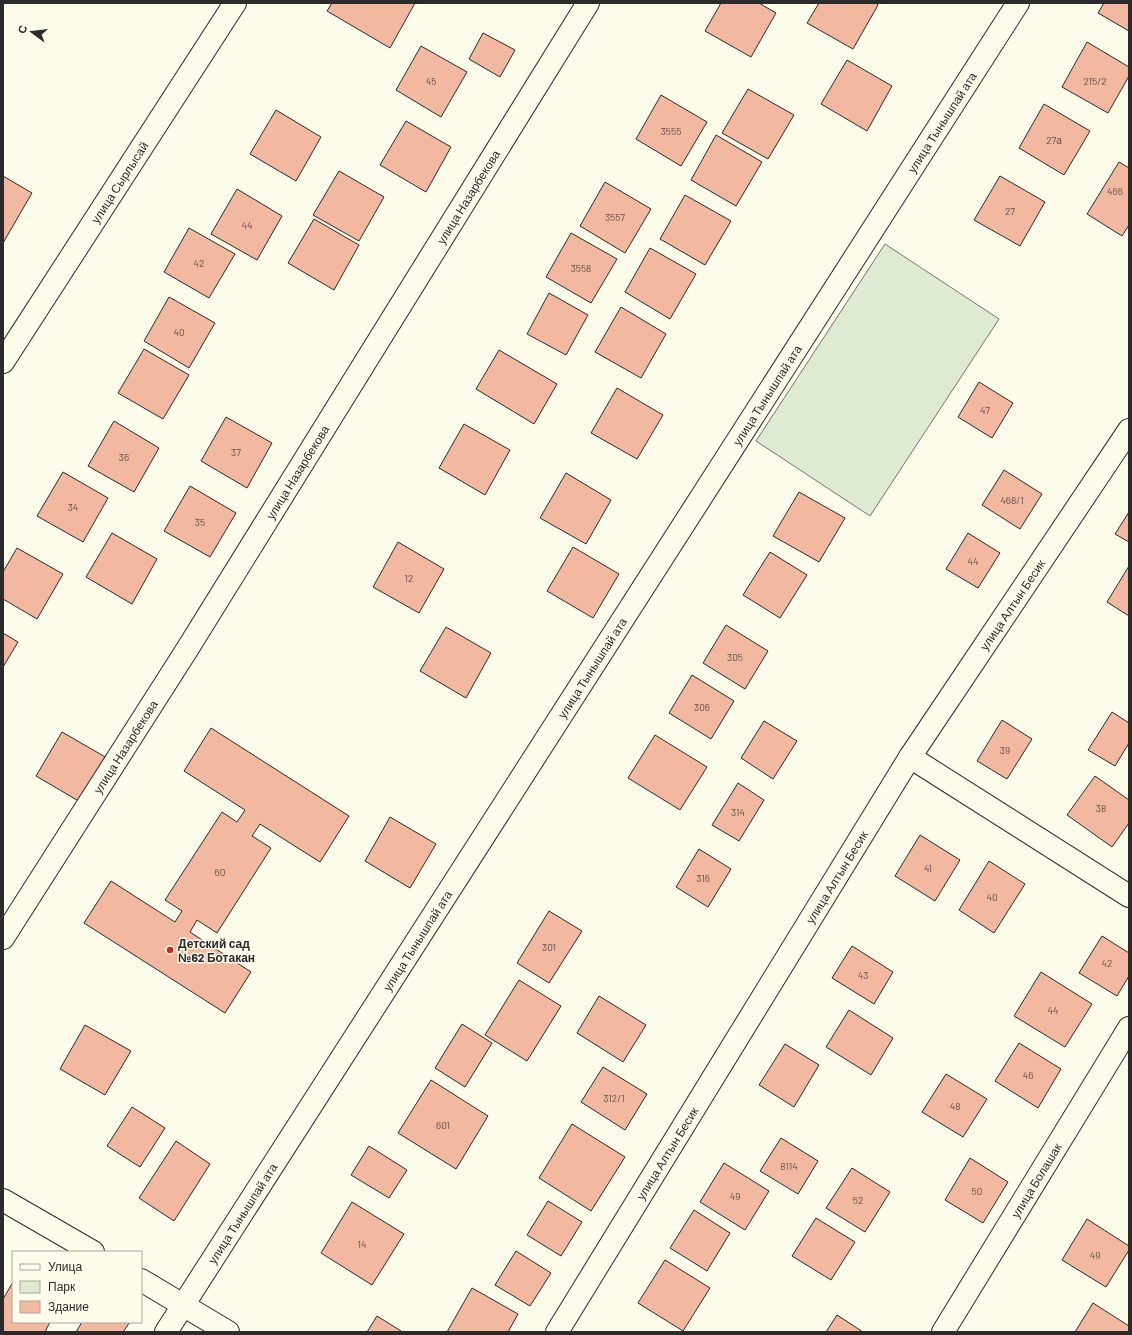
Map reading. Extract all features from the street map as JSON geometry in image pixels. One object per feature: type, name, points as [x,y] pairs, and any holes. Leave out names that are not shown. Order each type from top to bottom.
[{"type":"street","name":"улица Сырлысай","points":[[3,362],[235,3]]},
{"type":"street","name":"улица Назарбекова","points":[[3,938],[188,648],[588,3]]},
{"type":"street","name":"улица Тынышпай ата","points":[[166,1332],[1018,3]]},
{"type":"street","name":"улица Алтын Бесик","points":[[557,1332],[910,757],[1129,430]]},
{"type":"street","points":[[910,757],[1129,896]]},
{"type":"street","name":"улица Болашак","points":[[943,1332],[1129,1028]]},
{"type":"street","points":[[3,1200],[90,1251]]},
{"type":"street","points":[[142,1281],[228,1332]]},
{"type":"green space","points":[[885,244],[999,319],[870,516],[756,441]]},
{"type":"building","points":[[332,3],[415,3],[390,48],[327,11]]},
{"type":"building","points":[[721,3],[759,3],[776,13],[751,57],[705,31]]},
{"type":"building","points":[[819,3],[876,3],[878,5],[853,49],[807,23]]},
{"type":"building","points":[[1104,3],[1129,3],[1129,31],[1098,13]]},
{"type":"building","points":[[483,33],[515,50],[500,77],[469,59]]},
{"type":"building","points":[[1087,42],[1129,67],[1129,76],[1108,113],[1062,87]]},
{"type":"building","points":[[421,46],[467,72],[441,117],[396,90]]},
{"type":"building","points":[[847,60],[892,86],[867,131],[821,104]]},
{"type":"building","points":[[748,89],[794,115],[768,159],[722,133]]},
{"type":"building","points":[[661,95],[707,122],[681,166],[636,139]]},
{"type":"building","points":[[1044,104],[1090,131],[1064,175],[1019,148]]},
{"type":"building","points":[[276,110],[321,137],[296,181],[250,154]]},
{"type":"building","points":[[406,121],[451,147],[426,192],[380,165]]},
{"type":"building","points":[[716,135],[762,162],[736,206],[691,180]]},
{"type":"building","points":[[1119,162],[1129,168],[1129,225],[1122,236],[1087,214]]},
{"type":"building","points":[[339,171],[384,197],[359,241],[313,215]]},
{"type":"building","points":[[3,176],[32,193],[3,243]]},
{"type":"building","points":[[1000,176],[1045,202],[1020,246],[974,220]]},
{"type":"building","points":[[605,182],[651,209],[625,253],[580,226]]},
{"type":"building","points":[[237,189],[282,216],[257,260],[211,234]]},
{"type":"building","points":[[685,195],[731,221],[705,265],[660,239]]},
{"type":"building","points":[[314,219],[359,245],[334,290],[288,263]]},
{"type":"building","points":[[189,228],[235,254],[209,298],[164,272]]},
{"type":"building","points":[[571,233],[617,259],[591,303],[546,277]]},
{"type":"building","points":[[650,248],[696,274],[670,319],[625,292]]},
{"type":"building","points":[[549,293],[588,315],[566,355],[527,334]]},
{"type":"building","points":[[169,297],[215,323],[189,368],[144,341]]},
{"type":"building","points":[[621,307],[666,334],[641,378],[595,352]]},
{"type":"building","points":[[144,349],[189,375],[163,419],[118,393]]},
{"type":"building","points":[[499,350],[557,384],[534,424],[476,389]]},
{"type":"building","points":[[979,382],[1013,403],[992,438],[958,417]]},
{"type":"building","points":[[617,388],[663,415],[637,459],[591,433]]},
{"type":"building","points":[[226,417],[272,443],[247,488],[201,461]]},
{"type":"building","points":[[114,421],[159,448],[134,492],[88,466]]},
{"type":"building","points":[[464,424],[510,450],[485,495],[439,468]]},
{"type":"building","points":[[1004,470],[1042,494],[1020,529],[982,505]]},
{"type":"building","points":[[63,472],[108,498],[83,542],[37,516]]},
{"type":"building","points":[[566,473],[611,500],[586,544],[540,518]]},
{"type":"building","points":[[190,486],[236,513],[210,557],[164,531]]},
{"type":"building","points":[[799,492],[845,518],[819,562],[773,536]]},
{"type":"building","points":[[1129,512],[1129,542],[1115,534]]},
{"type":"building","points":[[112,533],[157,559],[132,604],[86,577]]},
{"type":"building","points":[[968,533],[1000,553],[978,588],[946,569]]},
{"type":"building","points":[[398,542],[444,569],[419,613],[373,587]]},
{"type":"building","points":[[573,547],[619,574],[593,618],[547,591]]},
{"type":"building","points":[[17,548],[63,574],[37,619],[3,599],[3,572]]},
{"type":"building","points":[[770,552],[807,575],[780,618],[743,595]]},
{"type":"building","points":[[1129,566],[1129,616],[1107,602]]},
{"type":"building","points":[[726,625],[768,651],[745,689],[703,663]]},
{"type":"building","points":[[446,627],[491,653],[466,698],[420,671]]},
{"type":"building","points":[[3,633],[18,642],[3,667]]},
{"type":"building","points":[[692,675],[734,701],[711,739],[669,713]]},
{"type":"building","points":[[1112,712],[1129,723],[1129,743],[1115,766],[1088,750]]},
{"type":"building","points":[[1002,720],[1032,739],[1007,779],[977,761]]},
{"type":"building","points":[[764,721],[797,741],[773,779],[741,758]]},
{"type":"building","points":[[211,728],[349,816],[320,862],[260,824],[252,836],[271,848],[217,933],[197,920],[190,932],[251,972],[225,1013],[84,923],[111,881],[175,922],[182,911],[165,900],[222,812],[237,822],[245,810],[184,771]]},
{"type":"building","points":[[62,732],[107,758],[82,803],[36,776]]},
{"type":"building","points":[[655,735],[707,767],[680,810],[628,778]]},
{"type":"building","points":[[1095,776],[1129,800],[1129,823],[1112,847],[1067,815]]},
{"type":"building","points":[[738,783],[764,800],[739,841],[712,825]]},
{"type":"building","points":[[390,817],[436,844],[410,888],[365,861]]},
{"type":"building","points":[[920,835],[960,860],[935,901],[895,876]]},
{"type":"building","points":[[699,849],[731,869],[708,907],[676,887]]},
{"type":"building","points":[[989,861],[1025,884],[994,933],[959,910]]},
{"type":"building","points":[[549,911],[582,931],[549,983],[517,963]]},
{"type":"building","points":[[1102,936],[1129,953],[1129,976],[1117,996],[1079,973]]},
{"type":"building","points":[[852,946],[893,972],[874,1004],[832,978]]},
{"type":"building","points":[[1041,972],[1092,1004],[1065,1047],[1014,1016]]},
{"type":"building","points":[[519,980],[561,1006],[527,1061],[485,1035]]},
{"type":"building","points":[[599,996],[646,1025],[623,1062],[577,1033]]},
{"type":"building","points":[[849,1010],[893,1038],[871,1075],[826,1047]]},
{"type":"building","points":[[462,1024],[492,1043],[465,1087],[435,1068]]},
{"type":"building","points":[[85,1025],[131,1051],[105,1095],[60,1069]]},
{"type":"building","points":[[1019,1043],[1061,1069],[1038,1108],[995,1081]]},
{"type":"building","points":[[785,1044],[819,1065],[794,1107],[759,1085]]},
{"type":"building","points":[[603,1067],[647,1094],[625,1130],[581,1102]]},
{"type":"building","points":[[946,1074],[987,1099],[963,1137],[922,1112]]},
{"type":"building","points":[[431,1080],[488,1116],[456,1169],[398,1133]]},
{"type":"building","points":[[132,1107],[165,1128],[140,1167],[107,1146]]},
{"type":"building","points":[[572,1124],[625,1157],[591,1211],[539,1178]]},
{"type":"building","points":[[781,1138],[818,1161],[798,1194],[760,1171]]},
{"type":"building","points":[[176,1141],[210,1164],[174,1221],[139,1198]]},
{"type":"building","points":[[369,1146],[407,1170],[389,1198],[351,1175]]},
{"type":"building","points":[[970,1158],[1008,1182],[983,1223],[945,1200]]},
{"type":"building","points":[[724,1163],[769,1191],[745,1230],[700,1202]]},
{"type":"building","points":[[852,1168],[890,1192],[865,1232],[826,1208]]},
{"type":"building","points":[[548,1201],[582,1222],[561,1256],[527,1235]]},
{"type":"building","points":[[352,1202],[404,1234],[372,1285],[321,1253]]},
{"type":"building","points":[[694,1210],[730,1233],[707,1271],[670,1248]]},
{"type":"building","points":[[816,1218],[855,1242],[831,1280],[792,1256]]},
{"type":"building","points":[[1087,1219],[1129,1246],[1129,1250],[1106,1287],[1062,1260]]},
{"type":"building","points":[[516,1251],[551,1273],[530,1306],[495,1285]]},
{"type":"building","points":[[665,1260],[710,1288],[683,1331],[638,1303]]},
{"type":"building","points":[[12,1284],[12,1323],[50,1323],[45,1332],[3,1332],[3,1299]]},
{"type":"building","points":[[472,1288],[518,1314],[508,1332],[447,1332]]},
{"type":"building","points":[[1093,1303],[1129,1326],[1129,1332],[1075,1332]]},
{"type":"building","points":[[837,1315],[863,1332],[826,1332]]},
{"type":"building","points":[[377,1316],[401,1331],[367,1332]]},
{"type":"building","points":[[81,1323],[129,1323],[123,1332],[76,1332]]},
{"type":"place","name":"Детский сад №62 Ботакан","points":[[170,950]]}]
